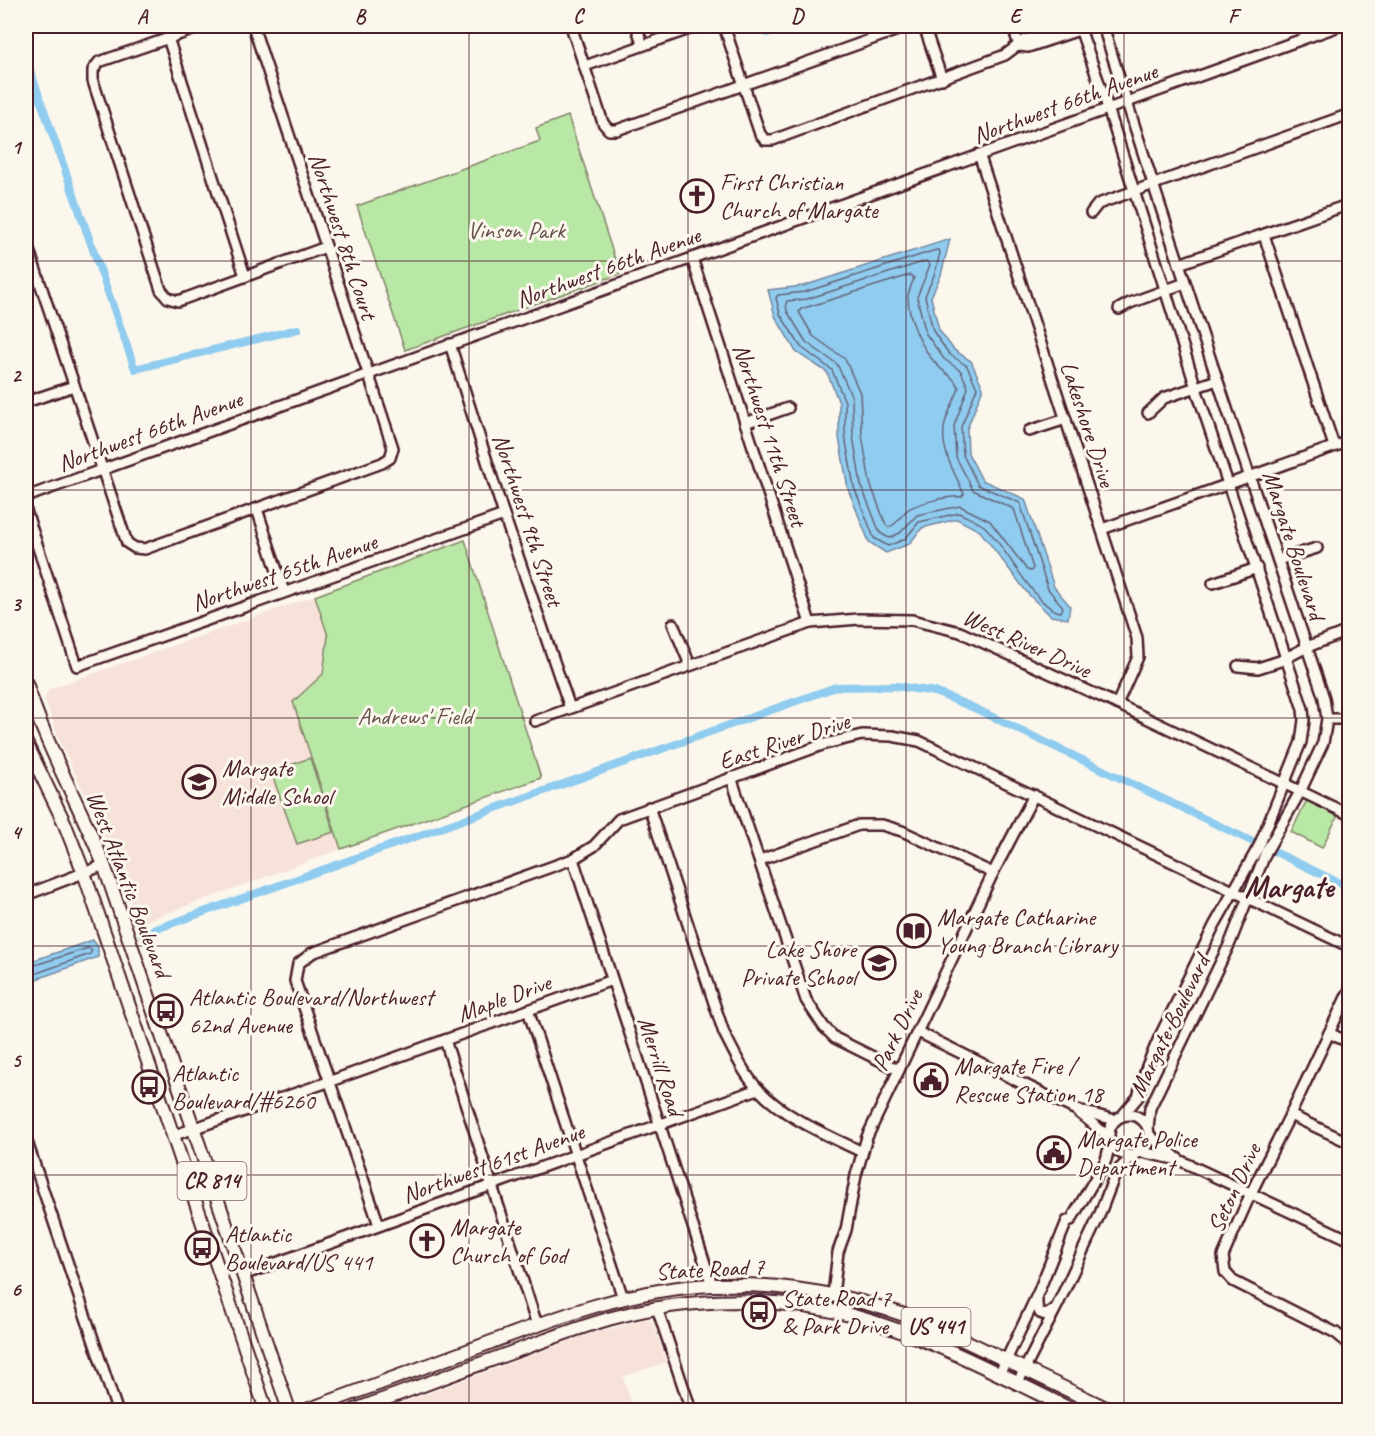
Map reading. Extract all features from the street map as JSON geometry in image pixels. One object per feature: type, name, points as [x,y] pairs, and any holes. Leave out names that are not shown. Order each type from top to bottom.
[{"type":"main road","name":"West Atlantic Boulevard","points":[[26,688],[52,752],[83,813],[104,866],[288,1410]]},
{"type":"main road","name":"West Atlantic Boulevard","points":[[26,742],[64,822],[84,873],[266,1410]]},
{"type":"main road","name":"State Road 7","points":[[307,1410],[568,1314],[623,1298],[684,1287],[712,1285],[772,1286],[833,1295],[907,1315],[1110,1410]]},
{"type":"main road","points":[[657,1308],[665,1297],[684,1287]]},
{"type":"main road","points":[[790,1304],[797,1299],[821,1302],[833,1295]]},
{"type":"main road","name":"State Road 7","points":[[354,1410],[602,1320],[657,1308],[716,1302],[790,1304],[849,1315],[934,1345],[1072,1410]]},
{"type":"main road","points":[[540,1342],[544,1335],[568,1314]]},
{"type":"main road","points":[[514,1352],[529,1338],[537,1325]]},
{"type":"street","points":[[204,26],[99,62],[93,70],[93,81],[161,290],[168,298],[178,301],[326,247]]},
{"type":"street","name":"Northwest 8th Court","points":[[253,26],[393,448],[390,458],[382,463],[257,509]]},
{"type":"street","points":[[571,26],[603,123],[609,129],[617,130],[909,26]]},
{"type":"street","points":[[636,26],[643,45]]},
{"type":"street","points":[[585,66],[698,26]]},
{"type":"street","points":[[724,26],[745,83],[760,134],[765,140],[773,140],[942,79],[1005,55],[1025,40],[1068,26]]},
{"type":"street","points":[[920,26],[925,29],[942,79]]},
{"type":"street","points":[[1013,26],[1019,46]]},
{"type":"street","points":[[1019,46],[1028,47],[1080,27],[1091,26]]},
{"type":"street","name":"Margate Boulevard","points":[[1105,26],[1185,283],[1324,698],[1327,719],[1323,743],[1300,792],[1266,852],[1230,943],[1150,1108],[1148,1132]]},
{"type":"street","name":"Northwest 66th Avenue","points":[[26,497],[1339,26]]},
{"type":"street","name":"Margate Boulevard","points":[[1080,27],[1108,108],[1196,388],[1303,709],[1304,720],[1301,742],[1259,846],[1206,942],[1152,1054],[1138,1097],[1119,1118]]},
{"type":"street","points":[[168,38],[245,276]]},
{"type":"street","points":[[1091,213],[1098,204],[1350,114]]},
{"type":"street","name":"Lakeshore Drive","points":[[979,154],[1137,638],[1138,657],[1117,704]]},
{"type":"street","points":[[1179,264],[1350,204]]},
{"type":"street","points":[[1264,235],[1334,446]]},
{"type":"street","points":[[26,241],[128,543],[135,548],[145,549],[257,509],[284,592]]},
{"type":"street","name":"Northwest 11th Street","points":[[692,258],[810,623]]},
{"type":"street","points":[[1119,309],[1185,283]]},
{"type":"street","name":"Northwest 9th Street","points":[[450,344],[504,514],[570,708]]},
{"type":"street","points":[[1148,413],[1164,398],[1217,380]]},
{"type":"street","points":[[26,402],[74,386]]},
{"type":"street","points":[[746,423],[788,408]]},
{"type":"street","points":[[1029,431],[1066,419]]},
{"type":"street","points":[[1102,529],[1350,441]]},
{"type":"street","name":"Northwest 65th Avenue","points":[[26,512],[77,666],[504,514]]},
{"type":"street","points":[[1278,560],[1317,548]]},
{"type":"street","points":[[1213,583],[1257,568]]},
{"type":"street","name":"West River Drive","points":[[535,721],[810,623],[859,619],[912,620],[960,632],[1350,815]]},
{"type":"street","points":[[673,624],[690,665]]},
{"type":"street","points":[[1238,666],[1258,668],[1343,633]]},
{"type":"street","points":[[1327,719],[1350,719]]},
{"type":"street","name":"East River Drive","points":[[328,1082],[295,981],[298,964],[312,952],[573,859],[594,846],[619,819],[649,807],[825,744],[862,735],[892,736],[919,741],[1350,947]]},
{"type":"street","points":[[731,777],[806,1000],[825,1028],[835,1038],[899,1070]]},
{"type":"street","name":"Park Drive","points":[[833,1295],[838,1251],[846,1230],[862,1152],[993,873],[1034,795]]},
{"type":"street","points":[[649,807],[724,1033],[738,1061],[758,1089],[780,1107],[862,1152]]},
{"type":"street","points":[[760,860],[859,825],[882,825],[903,831],[993,873]]},
{"type":"street","name":"Merrill Road","points":[[573,859],[712,1285]]},
{"type":"street","points":[[26,895],[104,866]]},
{"type":"street","name":"Maple Drive","points":[[172,1136],[612,980]]},
{"type":"street","name":"Seton Drive","points":[[1350,989],[1251,1192],[1223,1256],[1225,1272],[1233,1281],[1336,1333],[1350,1346]]},
{"type":"street","points":[[528,1010],[623,1298]]},
{"type":"street","points":[[918,1032],[1074,1109],[1119,1118],[1134,1116],[1140,1119],[1148,1132],[1179,1160]]},
{"type":"street","points":[[1329,1033],[1350,1043]]},
{"type":"street","points":[[445,1040],[537,1325]]},
{"type":"street","points":[[328,1082],[379,1225]]},
{"type":"street","name":"Northwest 61st Avenue","points":[[243,1275],[758,1089]]},
{"type":"street","points":[[1074,1109],[1109,1140],[1120,1154],[1138,1154],[1179,1160],[1350,1240]]},
{"type":"street","points":[[1290,1115],[1350,1143]]},
{"type":"street","points":[[999,1375],[1038,1293],[1066,1221],[1071,1220],[1106,1160],[1109,1130],[1119,1118]]},
{"type":"street","points":[[1017,1384],[1102,1210],[1114,1176],[1120,1167],[1138,1154],[1148,1141],[1148,1132]]},
{"type":"street","points":[[26,1139],[117,1410]]},
{"type":"street","points":[[1038,1293],[1037,1306],[1040,1313],[1046,1315],[1054,1310]]},
{"type":"street","points":[[657,1308],[691,1410]]},
{"type":"shaded area","name":"Margate Middle School","points":[[315,596],[328,636],[323,674],[293,702],[341,849],[138,924],[97,820],[61,744],[44,698],[49,689]]},
{"type":"shaded area","points":[[646,1319],[653,1322],[666,1362],[623,1377],[634,1410],[383,1410],[583,1336]]},
{"type":"green space","name":"Vinson Park","points":[[568,116],[620,274],[405,350],[357,206],[540,141],[536,128]]},
{"type":"green space","name":"Andrews' Field","points":[[465,540],[541,778],[341,849],[293,702],[323,674],[328,636],[315,596]]},
{"type":"green space","points":[[310,758],[334,832],[297,844],[271,772]]},
{"type":"green space","points":[[1307,800],[1338,815],[1322,848],[1291,832]]},
{"type":"water","points":[[950,239],[941,275],[931,297],[939,330],[954,350],[971,361],[983,388],[967,429],[968,453],[982,480],[1025,499],[1054,587],[1070,606],[1068,619],[1051,616],[1029,595],[980,531],[957,519],[922,528],[909,544],[886,553],[869,542],[848,489],[839,437],[839,403],[827,372],[796,352],[775,316],[768,290],[803,286]]},
{"type":"water","points":[[93,940],[98,947],[98,957],[26,983],[26,963]]},
{"type":"waterway","points":[[26,31],[35,26]]},
{"type":"waterway","points":[[767,33],[789,26]]},
{"type":"waterway","points":[[26,59],[135,369],[298,329]]},
{"type":"waterway","points":[[142,934],[836,687],[896,686],[935,692],[972,707],[1253,842]]},
{"type":"waterway","points":[[1275,852],[1350,888]]},
{"type":"place","name":"First Christian Church of Margate","points":[[697,196]]},
{"type":"place","name":"Margate Middle School","points":[[199,782]]},
{"type":"place","name":"Margate Catharine Young Branch Library","points":[[914,931]]},
{"type":"place","name":"Lake Shore Private School","points":[[879,963]]},
{"type":"place","name":"Atlantic Boulevard/Northwest 62nd Avenue","points":[[166,1011]]},
{"type":"place","name":"Margate Fire / Rescue Station 18","points":[[931,1080]]},
{"type":"place","name":"Atlantic Boulevard/#6260","points":[[149,1087]]},
{"type":"place","name":"Margate Police Department","points":[[1054,1153]]},
{"type":"place","name":"Margate Church of God","points":[[427,1241]]},
{"type":"place","name":"Atlantic Boulevard/US 441","points":[[202,1248]]},
{"type":"place","name":"State Road 7 & Park Drive","points":[[759,1312]]},
{"type":"district","name":"Margate","points":[[1289,887]]}]
